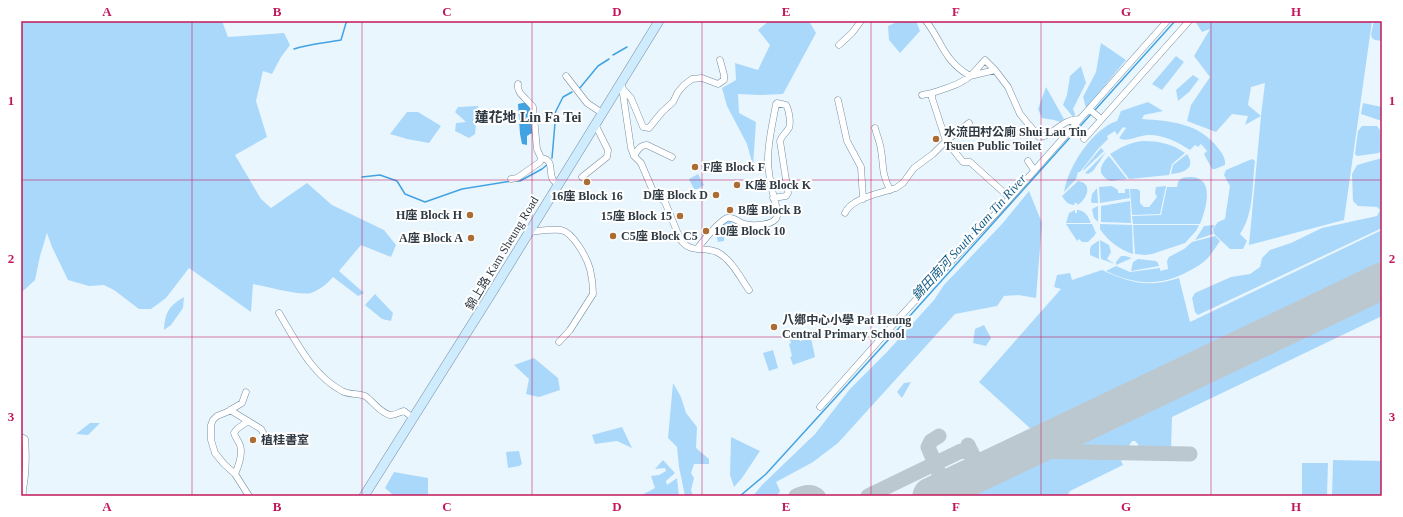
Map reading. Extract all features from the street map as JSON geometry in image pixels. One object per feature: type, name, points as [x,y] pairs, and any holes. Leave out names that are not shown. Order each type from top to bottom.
[{"type":"main road","name":"錦上路 Kam Sheung Road","points":[[364,496],[595,124],[622,86],[659,21]]},
{"type":"street","points":[[839,45],[852,33],[861,21]]},
{"type":"street","points":[[926,21],[947,57],[961,71],[970,76],[995,70]]},
{"type":"street","points":[[820,407],[900,317],[1010,198],[1167,21]]},
{"type":"street","points":[[1084,139],[1189,21]]},
{"type":"street","points":[[622,86],[631,98],[643,127],[649,128],[662,112],[673,102],[678,92],[684,85],[692,79],[702,78],[718,84],[723,82],[724,76],[720,60]]},
{"type":"street","points":[[922,95],[954,85],[970,76],[986,60],[1008,87],[1020,114],[1040,137],[1045,137],[1068,121],[1079,119]]},
{"type":"street","points":[[566,76],[587,103],[602,113]]},
{"type":"street","points":[[518,84],[518,88],[522,96],[530,102],[533,107],[537,149],[541,158],[546,159],[549,162],[553,180],[558,184]]},
{"type":"street","points":[[622,86],[622,94],[634,156],[640,163],[652,191],[665,202],[680,239],[689,247],[712,250],[726,258],[749,290]]},
{"type":"street","points":[[932,92],[932,98],[946,141],[962,162],[970,162],[1010,198]]},
{"type":"street","points":[[838,100],[847,141],[861,167],[863,199]]},
{"type":"street","points":[[697,249],[720,223],[727,218],[735,219],[743,224],[767,224],[774,222],[777,218],[778,214],[774,198],[769,175],[768,158],[777,103],[786,105],[789,109],[790,125],[781,136],[780,141],[788,194],[786,196],[774,198]]},
{"type":"street","points":[[1089,109],[1101,120]]},
{"type":"street","points":[[845,213],[847,208],[854,202],[900,186],[914,168],[934,154],[946,141],[969,123]]},
{"type":"street","points":[[582,177],[607,157],[608,150],[595,124]]},
{"type":"street","points":[[875,128],[882,152],[882,171],[890,190]]},
{"type":"street","points":[[634,156],[640,146],[647,145],[672,157]]},
{"type":"street","points":[[511,179],[517,178],[540,162],[541,158]]},
{"type":"street","points":[[1028,161],[1034,170]]},
{"type":"street","points":[[529,232],[562,230],[568,233],[584,254],[590,268],[593,294],[570,330],[559,342]]},
{"type":"street","points":[[279,313],[312,365],[334,386],[345,392],[367,397],[388,414],[391,415],[404,411],[413,418]]},
{"type":"street","points":[[246,392],[242,403],[217,416],[213,420],[211,425],[211,440],[219,459],[236,474],[249,496]]},
{"type":"street","points":[[230,410],[261,429],[266,438]]},
{"type":"street","points":[[236,474],[241,453],[234,433],[248,421]]},
{"type":"street","points":[[21,437],[25,439],[26,445],[26,475],[22,489],[23,496]]},
{"type":"shaded area","points":[[21,21],[222,21],[228,37],[284,33],[290,45],[281,57],[272,74],[263,71],[256,101],[267,137],[235,155],[261,199],[271,208],[307,183],[332,205],[384,230],[396,245],[391,257],[361,245],[339,271],[364,293],[358,296],[333,277],[321,288],[306,294],[253,284],[251,312],[189,268],[166,298],[151,309],[139,309],[114,290],[104,285],[89,286],[68,280],[47,233],[35,280],[21,293]]},
{"type":"shaded area","points":[[769,21],[809,21],[816,33],[783,94],[738,94],[739,113],[756,122],[753,166],[747,144],[727,106],[722,88],[736,80],[735,63],[758,70],[770,45],[758,30]]},
{"type":"shaded area","points":[[899,21],[916,21],[920,31],[900,53],[889,40],[888,26]]},
{"type":"shaded area","points":[[1195,21],[1372,21],[1344,220],[1249,245],[1261,116],[1245,125],[1248,116],[1232,114],[1216,132],[1187,121],[1191,105],[1210,77],[1194,56],[1210,29],[1202,32]],"holes":[[[1265,83],[1261,116],[1248,105],[1251,87]]]},
{"type":"shaded area","points":[[1374,21],[1382,21],[1382,41],[1372,38],[1371,34]]},
{"type":"shaded area","points":[[1101,43],[1126,60],[1086,108],[1083,97],[1096,72]]},
{"type":"shaded area","points":[[1176,56],[1184,62],[1162,90],[1152,84]]},
{"type":"shaded area","points":[[1081,66],[1086,83],[1073,109],[1075,114],[1074,118],[1063,105],[1067,95],[1070,76]]},
{"type":"shaded area","points":[[1193,75],[1199,79],[1189,92],[1178,101],[1176,90]]},
{"type":"shaded area","points":[[1046,87],[1064,119],[1060,122],[1042,118],[1038,109]]},
{"type":"shaded area","points":[[1148,102],[1163,111],[1144,115],[1142,119],[1174,122],[1193,128],[1202,133],[1219,150],[1224,158],[1225,165],[1212,169],[1204,154],[1207,151],[1201,144],[1198,147],[1195,145],[1190,150],[1171,140],[1155,135],[1145,135],[1125,140],[1119,138],[1126,128],[1123,127],[1117,135],[1115,131],[1107,136],[1108,139],[1080,172],[1078,172],[1076,179],[1064,192],[1070,171],[1090,140],[1108,125],[1117,121],[1121,111]]},
{"type":"shaded area","points":[[1363,103],[1382,107],[1382,121],[1361,114]]},
{"type":"shaded area","points":[[478,106],[475,134],[469,138],[455,131],[456,123],[466,122],[455,112],[458,107]]},
{"type":"shaded area","points":[[407,112],[418,112],[441,126],[429,143],[390,134]]},
{"type":"shaded area","points":[[1362,126],[1377,126],[1380,130],[1381,151],[1379,153],[1357,156],[1355,154],[1358,131]]},
{"type":"shaded area","points":[[1143,141],[1166,144],[1176,147],[1185,153],[1172,164],[1169,175],[1129,179],[1110,154],[1126,145]]},
{"type":"shaded area","points":[[1101,148],[1104,151],[1083,171],[1084,168]]},
{"type":"shaded area","points":[[1106,152],[1093,171],[1088,174],[1085,173]]},
{"type":"shaded area","points":[[1187,154],[1190,159],[1189,167],[1180,173],[1171,174],[1173,165]]},
{"type":"shaded area","points":[[1109,156],[1127,179],[1110,181],[1103,175],[1101,169],[1103,163]]},
{"type":"shaded area","points":[[1382,158],[1382,228],[1198,315],[1195,312],[1192,298],[1195,293],[1231,277],[1250,274],[1260,267],[1262,258],[1270,250],[1291,243],[1322,228],[1377,216],[1380,210],[1377,207],[1358,206],[1353,201],[1352,174],[1357,165]]},
{"type":"shaded area","points":[[1252,159],[1255,161],[1252,199],[1248,218],[1240,234],[1247,241],[1243,249],[1230,249],[1214,234],[1213,229],[1218,222],[1225,219],[1230,186],[1224,175],[1226,170]]},
{"type":"shaded area","points":[[698,174],[704,185],[698,189],[694,189],[689,179]]},
{"type":"shaded area","points":[[1192,177],[1199,179],[1204,183],[1206,189],[1207,196],[1205,211],[1200,224],[1133,224],[1132,216],[1161,215],[1167,187],[1177,187],[1180,179]]},
{"type":"shaded area","points":[[1078,181],[1084,183],[1086,186],[1086,195],[1077,205],[1077,203],[1074,203],[1075,205],[1070,204],[1062,196]]},
{"type":"shaded area","points":[[1112,186],[1118,190],[1118,193],[1125,193],[1125,189],[1129,189],[1130,198],[1100,203],[1099,187]]},
{"type":"shaded area","points":[[1166,186],[1160,214],[1132,215],[1130,189],[1137,189],[1140,191],[1140,203],[1144,207],[1149,207],[1157,197],[1155,193],[1156,187]]},
{"type":"shaded area","points":[[1097,188],[1098,203],[1092,203],[1092,194]]},
{"type":"shaded area","points":[[1029,191],[1042,223],[1036,298],[1018,295],[1004,296],[997,306],[955,314],[838,443],[813,462],[776,482],[780,491],[777,496],[753,496],[762,485],[815,434],[850,389],[887,352],[934,300],[944,285],[1002,224]]},
{"type":"shaded area","points":[[1130,201],[1131,223],[1101,222],[1101,206]]},
{"type":"shaded area","points":[[1098,206],[1098,222],[1094,218],[1092,209]]},
{"type":"shaded area","points":[[1075,210],[1075,213],[1077,213],[1077,210],[1084,212],[1091,223],[1066,223],[1069,213]]},
{"type":"shaded area","points":[[732,219],[740,225],[737,231],[725,229],[724,241],[718,242],[715,230],[723,223]]},
{"type":"shaded area","points":[[1066,224],[1092,224],[1096,233],[1088,242],[1082,242],[1079,239],[1077,241]]},
{"type":"shaded area","points":[[1100,224],[1132,225],[1133,254],[1123,250],[1110,241],[1100,229]]},
{"type":"shaded area","points":[[1133,225],[1199,225],[1196,231],[1185,243],[1145,255],[1135,254]]},
{"type":"shaded area","points":[[1215,225],[1212,229],[1213,234],[1195,240],[1204,226]]},
{"type":"shaded area","points":[[1382,230],[1382,263],[1032,430],[979,382],[1061,289],[1054,287],[1057,275],[1070,273],[1072,280],[1102,270],[1140,283],[1158,283],[1179,278],[1190,322]]},
{"type":"shaded area","points":[[1215,236],[1220,241],[1205,261],[1189,271],[1168,280],[1158,282],[1137,281],[1117,276],[1106,271],[1116,266],[1130,272],[1160,268],[1160,271],[1168,269],[1167,261],[1169,257],[1184,249],[1192,242]]},
{"type":"shaded area","points":[[1100,240],[1109,245],[1111,252],[1107,259],[1115,264],[1101,259]]},
{"type":"shaded area","points":[[1098,241],[1099,259],[1090,255],[1091,246]]},
{"type":"shaded area","points":[[1121,256],[1132,258],[1116,265],[1116,262]]},
{"type":"shaded area","points":[[1138,259],[1156,261],[1159,266],[1131,271],[1133,262]]},
{"type":"shaded area","points":[[375,294],[393,313],[391,321],[382,319],[365,305]]},
{"type":"shaded area","points":[[1382,295],[1382,316],[1172,417],[1171,450],[1139,450],[1138,444],[1135,441],[1132,441],[1127,449],[1062,448]]},
{"type":"shaded area","points":[[184,297],[183,308],[171,325],[164,330],[165,319],[169,310],[175,303]]},
{"type":"shaded area","points":[[984,325],[991,338],[986,346],[973,343],[975,329]]},
{"type":"shaded area","points":[[797,333],[800,341],[811,338],[815,357],[793,365],[790,357],[792,356],[789,344],[791,343],[789,335]]},
{"type":"shaded area","points":[[773,350],[778,368],[769,371],[763,353]]},
{"type":"shaded area","points":[[534,358],[558,378],[560,390],[539,397],[526,394],[529,379],[514,365]]},
{"type":"shaded area","points":[[911,382],[902,398],[897,392],[904,383]]},
{"type":"shaded area","points":[[673,383],[681,397],[686,413],[697,427],[696,448],[709,459],[709,464],[694,464],[691,473],[694,478],[691,490],[693,496],[685,496],[679,467],[677,447],[668,438]]},
{"type":"shaded area","points":[[90,423],[100,423],[88,435],[76,434]]},
{"type":"shaded area","points":[[622,427],[632,448],[617,441],[595,444],[592,435]]},
{"type":"shaded area","points":[[731,437],[760,451],[742,478],[734,487],[730,475]]},
{"type":"shaded area","points":[[519,451],[522,464],[508,468],[506,452]]},
{"type":"shaded area","points":[[1050,455],[1119,456],[1123,465],[1070,491],[1067,496],[977,496],[975,491]]},
{"type":"shaded area","points":[[663,460],[675,473],[666,481],[667,485],[677,478],[679,496],[640,496],[655,488],[651,476],[659,475],[666,471],[665,468],[655,469]]},
{"type":"shaded area","points":[[1333,460],[1382,461],[1382,496],[1332,496]]},
{"type":"shaded area","points":[[1302,463],[1328,463],[1327,496],[1302,496]]},
{"type":"shaded area","points":[[394,472],[428,478],[428,496],[394,496],[385,488]]},
{"type":"water","points":[[527,102],[531,107],[534,133],[527,136],[527,145],[522,144],[518,104]]},
{"type":"waterway","points":[[294,49],[341,40],[346,23],[349,21]]},
{"type":"waterway","name":"錦田南河 South Kam Tin River","points":[[1095,110],[1175,21]]},
{"type":"waterway","points":[[613,55],[627,47]]},
{"type":"waterway","points":[[579,89],[598,66],[609,59]]},
{"type":"waterway","points":[[552,158],[555,123],[554,115],[563,97],[572,92]]},
{"type":"waterway","name":"錦田南河 South Kam Tin River","points":[[740,496],[766,474],[1092,113]]},
{"type":"waterway","points":[[516,181],[520,181],[548,164]]},
{"type":"waterway","points":[[362,177],[380,175],[397,181],[405,194],[425,202],[462,189],[511,181]]},
{"type":"taxiway","points":[[939,436],[931,441],[928,447],[939,473]]},
{"type":"taxiway","points":[[968,445],[981,472]]},
{"type":"taxiway","points":[[868,496],[961,451],[972,454]]},
{"type":"taxiway","points":[[1026,451],[1190,454]]},
{"type":"taxiway","points":[[796,496],[805,493],[813,493],[818,496]]},
{"type":"runway","points":[[931,496],[1382,281]]},
{"type":"place","name":"水流田村公廁 Shui Lau Tin Tsuen Public Toilet","points":[[936,139]]},
{"type":"place","name":"F座 Block F","points":[[695,167]]},
{"type":"place","name":"16座 Block 16","points":[[587,182]]},
{"type":"place","name":"K座 Block K","points":[[737,185]]},
{"type":"place","name":"D座 Block D","points":[[716,195]]},
{"type":"place","name":"B座 Block B","points":[[730,210]]},
{"type":"place","name":"H座 Block H","points":[[470,215]]},
{"type":"place","name":"15座 Block 15","points":[[680,216]]},
{"type":"place","name":"10座 Block 10","points":[[706,231]]},
{"type":"place","name":"C5座 Block C5","points":[[613,236]]},
{"type":"place","name":"A座 Block A","points":[[471,238]]},
{"type":"place","name":"八鄉中心小學 Pat Heung Central Primary School","points":[[774,327]]},
{"type":"place","name":"植桂書室","points":[[253,440]]},
{"type":"district","name":"蓮花地 Lin Fa Tei","points":[[528,117]]}]
